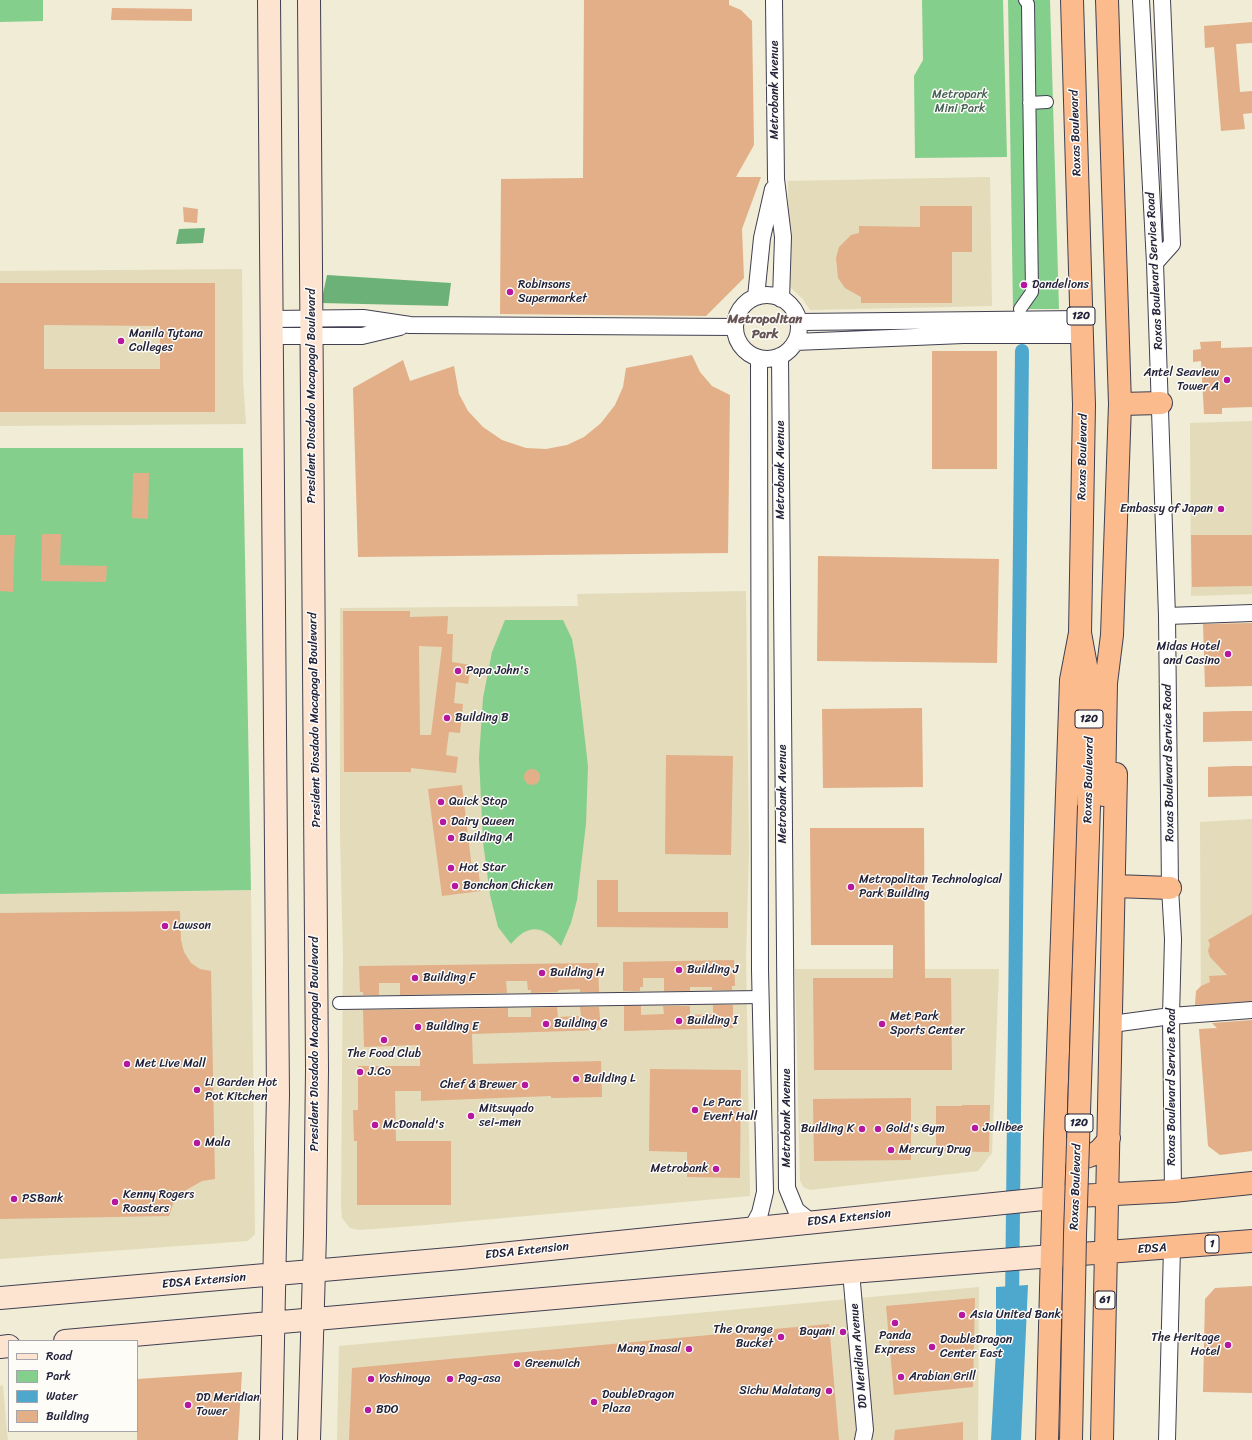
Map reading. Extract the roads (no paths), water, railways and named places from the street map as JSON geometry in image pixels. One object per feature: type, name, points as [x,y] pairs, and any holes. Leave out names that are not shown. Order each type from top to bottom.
[{"type":"highway","name":"Roxas Boulevard","points":[[1072,0],[1084,405],[1080,633],[1090,682],[1096,806],[1090,1228],[1085,1440]]},
{"type":"highway","name":"Roxas Boulevard","points":[[1070,1440],[1075,1228],[1096,806],[1106,682],[1112,635],[1120,404],[1107,0]]},
{"type":"highway","points":[[1120,404],[1161,404]]},
{"type":"highway","name":"120","points":[[1043,1199],[1055,1137],[1071,680],[1080,633]]},
{"type":"highway","name":"120","points":[[1108,1195],[1118,683],[1112,635]]},
{"type":"highway","points":[[1115,886],[1170,888]]},
{"type":"highway","points":[[1055,1137],[1059,1146],[1067,1154],[1087,1158],[1097,1154],[1105,1147],[1109,1138]]},
{"type":"highway","points":[[1047,1440],[1052,1256],[1043,1199],[1173,1191],[1252,1183]]},
{"type":"highway","name":"61","points":[[1102,1440],[1108,1195]]},
{"type":"highway","name":"EDSA","points":[[1052,1256],[1252,1241]]},
{"type":"highway","points":[[1049,1350],[1056,1342],[1076,1336],[1091,1339],[1104,1347]]},
{"type":"main road","points":[[269,0],[278,1086],[271,1440]]},
{"type":"main road","name":"President Diosdado Macapagal Boulevard","points":[[309,0],[317,1069],[313,1319],[309,1440]]},
{"type":"main road","name":"EDSA Extension","points":[[0,1298],[274,1276],[988,1203],[1043,1199]]},
{"type":"main road","points":[[77,1340],[851,1272],[1052,1256]]},
{"type":"street","name":"Metrobank Avenue","points":[[774,0],[776,179],[783,237],[781,299]]},
{"type":"street","name":"Roxas Boulevard Service Road","points":[[1141,0],[1161,404],[1167,616],[1170,888],[1173,939],[1171,1016],[1173,1191]]},
{"type":"street","points":[[1155,263],[1172,244],[1162,0]]},
{"type":"street","points":[[1020,309],[1032,292],[1028,103],[1028,1]]},
{"type":"street","points":[[1028,103],[1047,102]]},
{"type":"street","name":"Metrobank Avenue","points":[[756,297],[762,238],[776,179]]},
{"type":"street","points":[[773,296],[781,299],[789,305],[795,313],[798,322],[798,332],[795,342],[789,350],[780,356],[766,359],[749,354],[741,347],[736,338],[736,318],[740,309],[756,297],[773,296]]},
{"type":"street","points":[[271,327],[312,327],[363,318],[410,325],[735,327]]},
{"type":"street","points":[[798,322],[997,320],[1082,327]]},
{"type":"street","points":[[997,320],[997,336]]},
{"type":"street","points":[[795,342],[963,335],[997,336],[1082,327]]},
{"type":"street","name":"Metrobank Avenue","points":[[780,356],[787,1188],[796,1210],[811,1222]]},
{"type":"street","name":"Metrobank Avenue","points":[[752,1228],[760,1213],[765,1192],[761,997],[759,358]]},
{"type":"street","points":[[1167,616],[1252,613]]},
{"type":"street","points":[[339,1003],[761,997]]},
{"type":"street","points":[[1112,1024],[1171,1016],[1252,1010]]},
{"type":"street","points":[[1167,1440],[1172,1248]]},
{"type":"street","name":"DD Meridian Avenue","points":[[851,1272],[865,1430],[863,1440]]},
{"type":"water","points":[[1028,1285],[1021,1440],[991,1440],[996,1350],[996,1287]]},
{"type":"waterway","points":[[1012,1304],[1022,351]]},
{"type":"place","name":"Dandelions","points":[[1024,285]]},
{"type":"place","name":"Robinsons Supermarket","points":[[510,292]]},
{"type":"place","name":"Manila Tytana Colleges","points":[[121,341]]},
{"type":"place","name":"Antel Seaview Tower A","points":[[1227,380]]},
{"type":"place","name":"Embassy of Japan","points":[[1221,509]]},
{"type":"place","name":"Midas Hotel and Casino","points":[[1228,654]]},
{"type":"place","name":"Papa John's","points":[[458,671]]},
{"type":"place","name":"Building B","points":[[447,718]]},
{"type":"place","name":"Quick Stop","points":[[441,802]]},
{"type":"place","name":"Dairy Queen","points":[[443,822]]},
{"type":"place","name":"Building A","points":[[451,838]]},
{"type":"place","name":"Hot Star","points":[[451,868]]},
{"type":"place","name":"Bonchon Chicken","points":[[455,886]]},
{"type":"place","name":"Metropolitan Technological Park Building","points":[[851,887]]},
{"type":"place","name":"Lawson","points":[[165,926]]},
{"type":"place","name":"Building J","points":[[679,970]]},
{"type":"place","name":"Building H","points":[[542,973]]},
{"type":"place","name":"Building F","points":[[415,978]]},
{"type":"place","name":"Building I","points":[[679,1021]]},
{"type":"place","name":"Building G","points":[[546,1024]]},
{"type":"place","name":"Met Park Sports Center","points":[[882,1024]]},
{"type":"place","name":"Building E","points":[[418,1027]]},
{"type":"place","name":"The Food Club","points":[[384,1040]]},
{"type":"place","name":"Met Live Mall","points":[[127,1064]]},
{"type":"place","name":"J.Co","points":[[360,1072]]},
{"type":"place","name":"Building L","points":[[576,1079]]},
{"type":"place","name":"Chef & Brewer","points":[[525,1085]]},
{"type":"place","name":"Li Garden Hot Pot Kitchen","points":[[197,1090]]},
{"type":"place","name":"Le Parc Event Hall","points":[[695,1110]]},
{"type":"place","name":"Mitsuyado sei-men","points":[[471,1116]]},
{"type":"place","name":"McDonald's","points":[[375,1125]]},
{"type":"place","name":"Jollibee","points":[[975,1128]]},
{"type":"place","name":"Building K","points":[[862,1129]]},
{"type":"place","name":"Gold's Gym","points":[[878,1129]]},
{"type":"place","name":"Mala","points":[[197,1143]]},
{"type":"place","name":"Mercury Drug","points":[[891,1150]]},
{"type":"place","name":"Metrobank","points":[[716,1169]]},
{"type":"place","name":"PSBank","points":[[14,1199]]},
{"type":"place","name":"Kenny Rogers Roasters","points":[[115,1202]]},
{"type":"place","name":"Asia United Bank","points":[[962,1315]]},
{"type":"place","name":"Panda Express","points":[[895,1323]]},
{"type":"place","name":"Bayani","points":[[843,1332]]},
{"type":"place","name":"The Orange Bucket","points":[[781,1337]]},
{"type":"place","name":"The Heritage Hotel","points":[[1228,1345]]},
{"type":"place","name":"DoubleDragon Center East","points":[[932,1347]]},
{"type":"place","name":"Mang Inasal","points":[[689,1349]]},
{"type":"place","name":"Greenwich","points":[[517,1364]]},
{"type":"place","name":"Arabian Grill","points":[[901,1377]]},
{"type":"place","name":"Yoshinoya","points":[[371,1379]]},
{"type":"place","name":"Pag-asa","points":[[450,1379]]},
{"type":"place","name":"Sichu Malatang","points":[[829,1391]]},
{"type":"place","name":"DoubleDragon Plaza","points":[[594,1402]]},
{"type":"place","name":"DD Meridian Tower","points":[[188,1405]]},
{"type":"place","name":"BDO","points":[[368,1410]]},
{"type":"district","name":"Metropolitan Park","points":[[765,328]]},
{"type":"park label","name":"Metropark Mini Park","points":[[960,102]]}]
